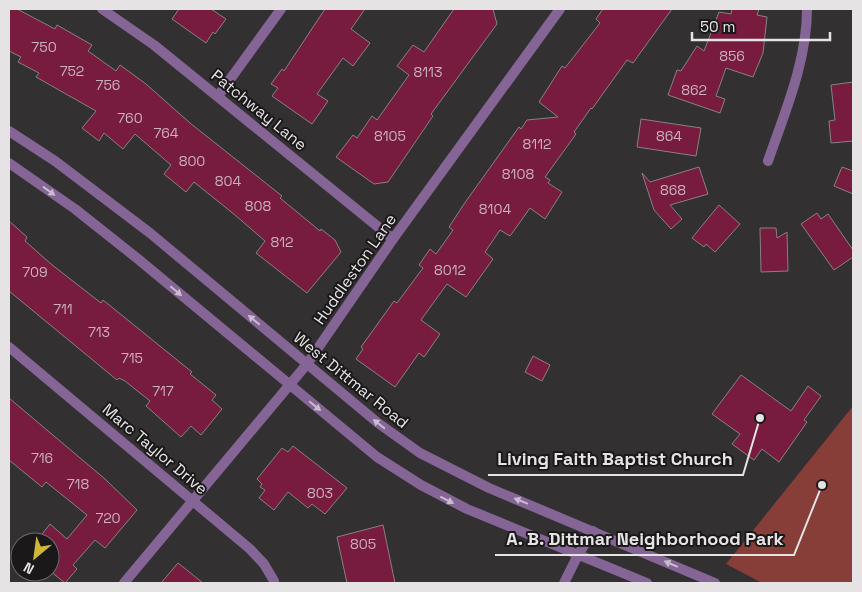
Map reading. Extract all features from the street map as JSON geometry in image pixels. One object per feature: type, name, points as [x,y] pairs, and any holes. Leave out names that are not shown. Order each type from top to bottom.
[{"type":"street","name":"Patchway Lane","points":[[102,9],[154,45],[393,239]]},
{"type":"street","points":[[218,96],[282,9]]},
{"type":"street","name":"Huddleston Lane","points":[[124,583],[307,364],[393,239],[560,9]]},
{"type":"street","points":[[768,160],[798,72],[806,31],[806,9]]},
{"type":"street","name":"West Dittmar Road","points":[[9,131],[55,162],[150,233],[378,423],[440,465],[497,492],[716,583]]},
{"type":"street","points":[[9,163],[82,215],[377,457],[421,485],[467,509],[647,583]]},
{"type":"street","name":"Marc Taylor Drive","points":[[9,347],[250,549],[264,564],[274,581]]},
{"type":"street","points":[[564,583],[593,531]]},
{"type":"shaded area","points":[[853,406],[853,583],[762,583],[726,564]]},
{"type":"building","points":[[9,9],[17,9],[55,29],[57,25],[92,45],[88,51],[116,71],[120,65],[146,84],[190,123],[282,196],[280,198],[320,231],[321,229],[335,240],[341,252],[307,293],[256,253],[265,241],[235,215],[194,182],[186,192],[164,174],[171,165],[135,134],[123,149],[104,133],[99,141],[82,128],[96,111],[36,77],[39,73],[18,62],[21,57],[9,51]]},
{"type":"building","points":[[179,9],[211,9],[226,19],[215,34],[213,32],[206,43],[172,19]]},
{"type":"building","points":[[325,9],[365,9],[351,29],[370,43],[353,66],[343,58],[317,94],[328,101],[312,124],[272,96],[278,88],[271,84],[282,69],[284,71]]},
{"type":"building","points":[[454,9],[493,9],[497,24],[431,114],[433,116],[388,182],[374,184],[336,157],[353,135],[357,138],[372,116],[377,120],[409,75],[397,66],[413,45],[424,52]]},
{"type":"building","points":[[603,9],[672,9],[633,63],[627,60],[574,132],[576,134],[545,177],[550,180],[548,183],[562,192],[545,219],[530,208],[510,236],[500,230],[485,252],[493,259],[466,297],[447,284],[421,320],[440,334],[424,357],[419,353],[395,387],[356,359],[363,349],[361,347],[394,301],[397,303],[423,268],[419,265],[430,249],[436,254],[453,230],[449,227],[464,204],[519,127],[521,129],[527,120],[558,117],[539,102],[562,66],[565,68],[600,23],[596,19]]},
{"type":"building","points":[[732,9],[759,9],[757,15],[767,17],[763,53],[753,77],[726,68],[716,96],[725,99],[720,113],[668,95],[677,70],[681,71],[697,46],[704,51],[719,12],[731,14]]},
{"type":"building","points":[[853,82],[853,141],[831,143],[829,121],[835,120],[831,85]]},
{"type":"building","points":[[641,119],[701,128],[696,156],[637,147]]},
{"type":"building","points":[[699,167],[708,194],[670,205],[682,219],[671,229],[654,210],[642,173],[650,182]]},
{"type":"building","points":[[842,167],[853,171],[853,194],[834,186]]},
{"type":"building","points":[[719,205],[740,224],[715,252],[706,244],[704,247],[692,238]]},
{"type":"building","points":[[817,213],[821,219],[828,214],[853,250],[853,257],[834,270],[801,224]]},
{"type":"building","points":[[9,221],[27,237],[25,241],[51,264],[101,303],[103,300],[192,372],[190,374],[216,395],[212,400],[222,409],[201,435],[191,426],[181,437],[146,406],[150,401],[125,381],[119,378],[117,380],[9,291]]},
{"type":"building","points":[[760,228],[776,228],[777,238],[787,232],[788,271],[761,272]]},
{"type":"building","points":[[533,356],[550,365],[542,381],[525,372]]},
{"type":"building","points":[[741,375],[791,411],[808,386],[821,396],[804,420],[807,422],[779,462],[762,449],[754,460],[732,444],[740,434],[712,414]]},
{"type":"building","points":[[9,398],[105,479],[137,510],[105,548],[95,540],[73,565],[77,569],[65,583],[60,579],[60,533],[67,539],[87,515],[46,482],[42,487],[9,460]]},
{"type":"building","points":[[293,446],[347,488],[325,514],[312,504],[308,508],[288,492],[274,510],[259,498],[265,490],[260,487],[262,484],[257,479],[282,448],[288,452]]},
{"type":"building","points":[[50,524],[59,532],[44,532]]},
{"type":"building","points":[[383,525],[395,583],[347,583],[337,537]]},
{"type":"building","points":[[178,563],[203,583],[161,583]]},
{"type":"place","name":"Living Faith Baptist Church","points":[[760,418]]},
{"type":"place","name":"A. B. Dittmar Neighborhood Park","points":[[822,485]]}]
